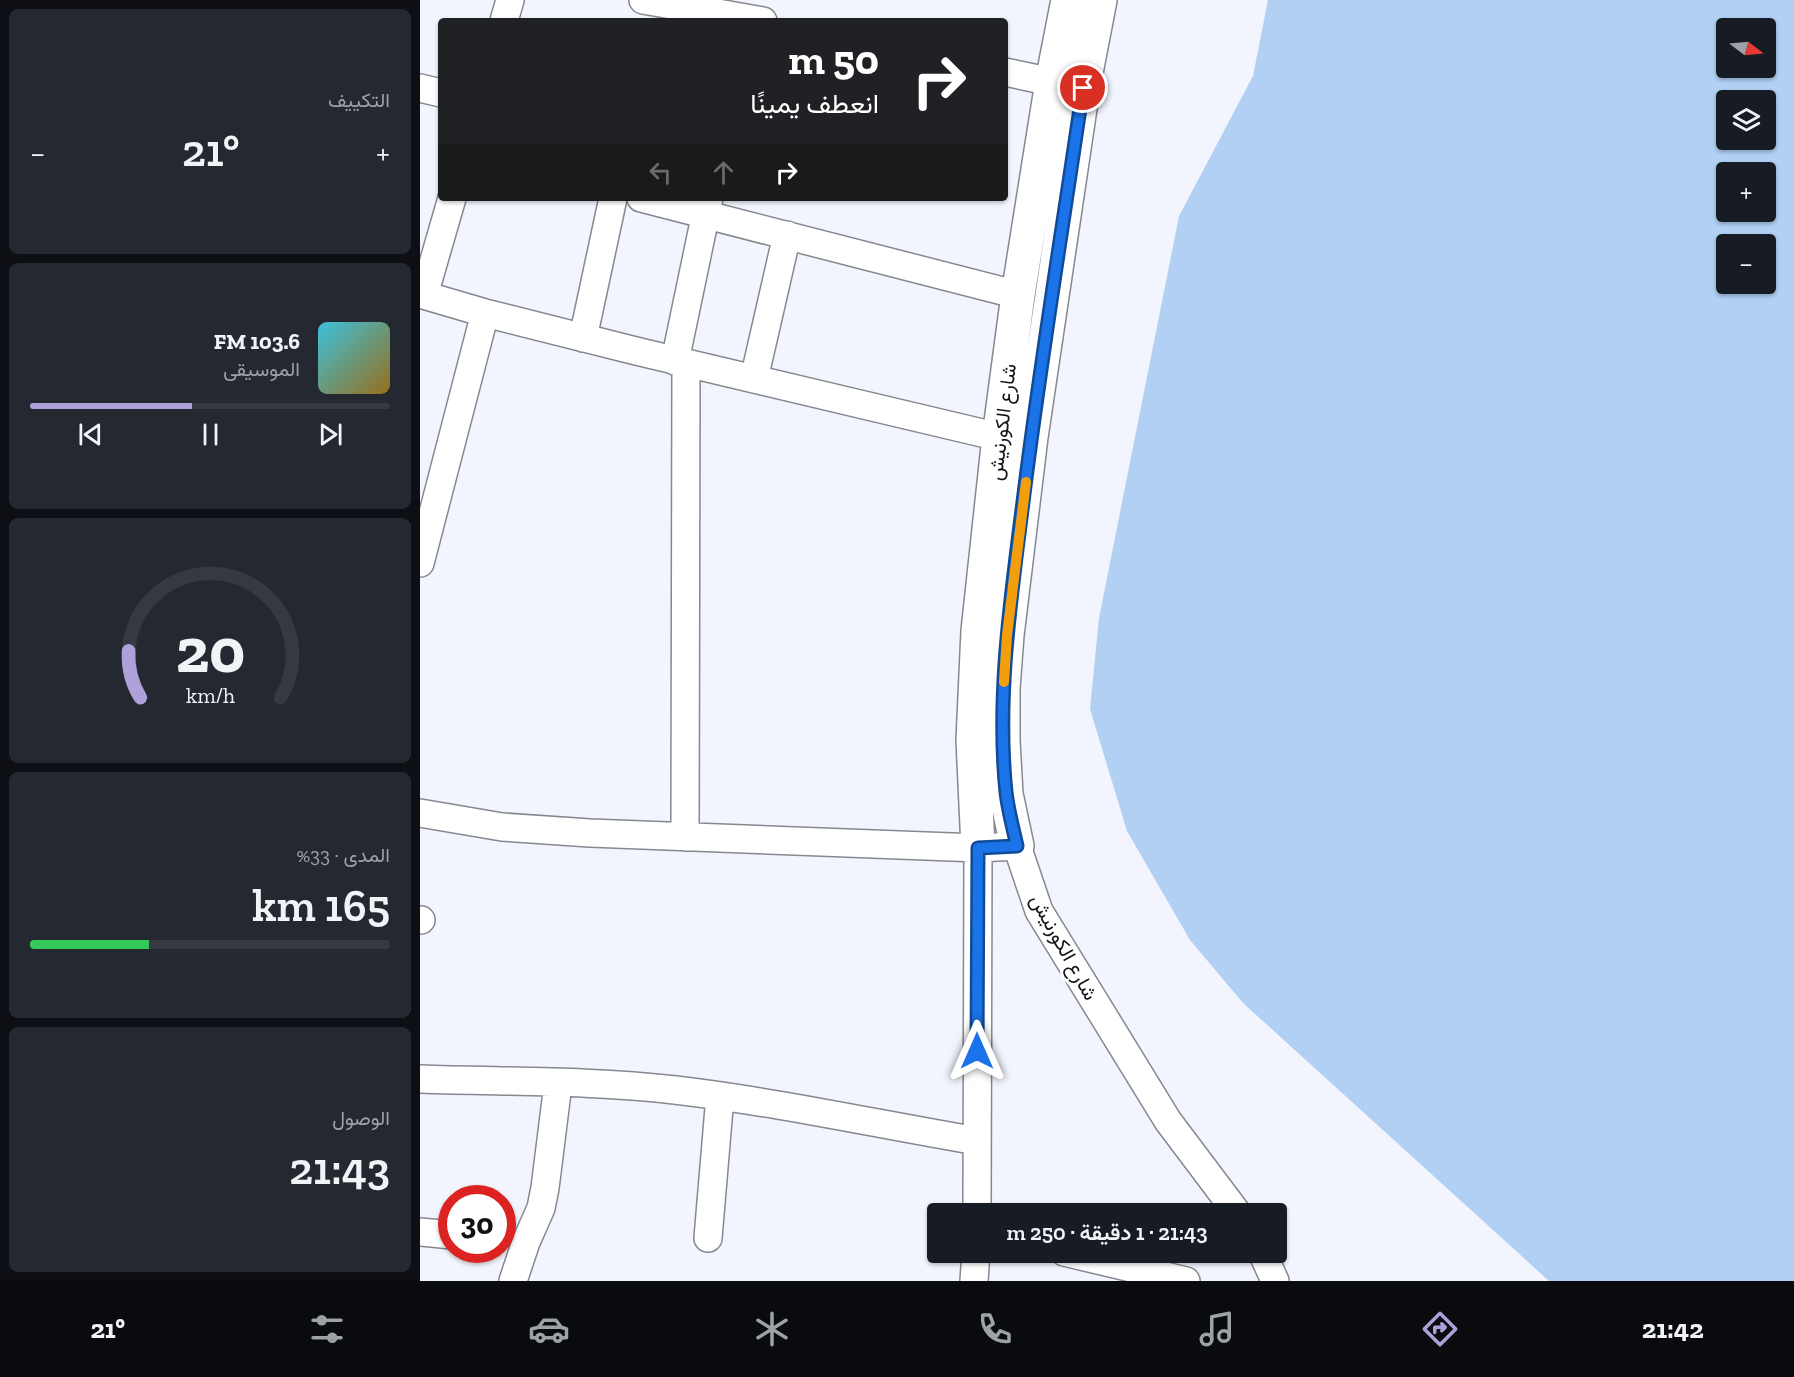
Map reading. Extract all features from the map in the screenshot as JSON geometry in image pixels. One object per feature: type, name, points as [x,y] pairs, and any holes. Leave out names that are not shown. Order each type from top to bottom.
[{"type":"street","points":[[505,18],[510,0]]},
{"type":"street","name":"شارع الكورنيش","points":[[978,848],[974,783],[974,685],[978,631],[999,437],[1018,295],[1052,82],[1068,0]]},
{"type":"street","name":"شارع الكورنيش","points":[[1100,0],[1083,88],[1031,437],[1007,635],[1003,741],[1006,794],[1017,846],[1039,911],[1167,1121],[1230,1203]]},
{"type":"street","points":[[649,8],[736,18]]},
{"type":"street","points":[[1008,73],[1052,82]]},
{"type":"street","points":[[420,88],[438,92]]},
{"type":"street","points":[[451,201],[422,294],[484,313],[583,338],[999,437]]},
{"type":"street","points":[[583,338],[612,201]]},
{"type":"street","points":[[666,201],[708,206],[787,235],[1018,295]]},
{"type":"street","points":[[685,837],[680,362],[708,206]]},
{"type":"street","points":[[754,379],[787,235]]},
{"type":"street","points":[[420,563],[484,313]]},
{"type":"street","points":[[420,813],[502,827],[685,837],[978,848],[1017,846]]},
{"type":"street","points":[[976,1203],[978,848]]},
{"type":"street","points":[[420,1079],[629,1086],[720,1096],[977,1141]]},
{"type":"street","points":[[516,1238],[540,1208],[545,1188],[558,1084]]},
{"type":"street","points":[[708,1238],[720,1096]]},
{"type":"street","points":[[420,1232],[438,1234]]},
{"type":"street","points":[[513,1263],[513,1281]]},
{"type":"street","points":[[974,1281],[975,1263]]},
{"type":"street","points":[[1107,1263],[1173,1280]]},
{"type":"street","points":[[1267,1263],[1275,1281]]},
{"type":"water","points":[[1268,0],[1794,0],[1794,1281],[1549,1281],[1243,1003],[1190,940],[1127,831],[1090,709],[1099,618],[1179,216],[1253,76]]},
{"type":"slow traffic","points":[[1004,682],[1007,635],[1026,482]]},
{"type":"route","points":[[977,1051],[978,848],[1017,846],[1006,794],[1003,741],[1007,635],[1031,437],[1083,88]]}]
